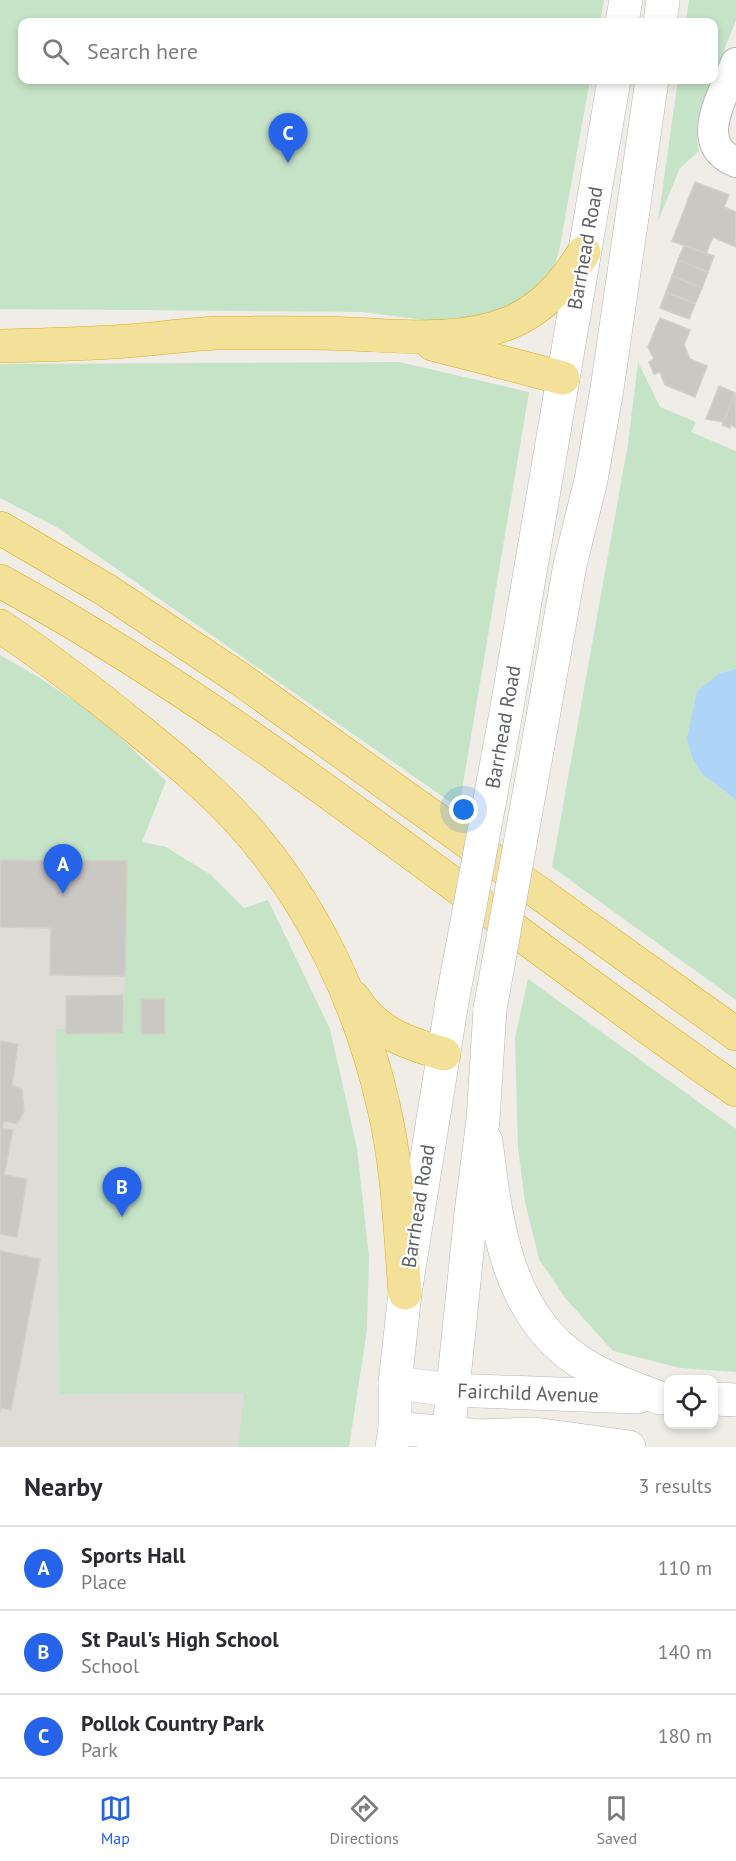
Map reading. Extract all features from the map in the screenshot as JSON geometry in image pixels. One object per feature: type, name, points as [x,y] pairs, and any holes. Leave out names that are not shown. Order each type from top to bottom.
[{"type":"highway","points":[[0,346],[83,344],[216,333],[351,334],[410,338],[487,330],[527,314],[558,289],[584,252]]},
{"type":"highway","points":[[410,338],[563,378]]},
{"type":"highway","points":[[0,528],[106,590],[240,679],[736,1034]]},
{"type":"highway","points":[[0,581],[114,646],[251,738],[736,1090]]},
{"type":"highway","points":[[0,626],[64,670],[170,755],[216,797],[246,828],[276,867],[307,913],[356,1001],[375,1022],[393,1037],[444,1054]]},
{"type":"highway","points":[[335,964],[360,1026],[385,1112],[397,1180],[405,1293]]},
{"type":"main road","points":[[623,18],[626,0]]},
{"type":"main road","points":[[661,18],[663,0]]},
{"type":"main road","name":"Barrhead Road","points":[[394,1437],[395,1383],[405,1293],[425,1158],[506,713],[613,84]]},
{"type":"main road","name":"Barrhead Road","points":[[447,1440],[483,1120],[489,1024],[570,565],[591,480],[607,389],[651,84]]},
{"type":"main road","points":[[563,378],[607,389]]},
{"type":"main road","points":[[444,1054],[489,1024]]},
{"type":"main road","name":"Fairchild Avenue","points":[[483,1120],[495,1214],[503,1246],[514,1277],[534,1318],[558,1344],[580,1362],[626,1386],[664,1398]]},
{"type":"main road","name":"Fairchild Avenue","points":[[395,1383],[452,1390],[664,1398]]},
{"type":"main road","points":[[718,1399],[736,1400]]},
{"type":"main road","name":"Fairchild Avenue","points":[[394,1437],[447,1440],[534,1434],[629,1447]]},
{"type":"street","points":[[736,63],[712,126],[715,142],[720,152],[736,162]]},
{"type":"shaded area","points":[[0,812],[166,847],[211,875],[245,1393],[238,1447],[0,1447]]},
{"type":"green space","points":[[0,0],[604,0],[601,18],[18,18],[18,84],[589,84],[555,265],[534,289],[527,306],[455,324],[363,312],[0,309]]},
{"type":"green space","points":[[689,0],[736,0],[736,20],[718,66],[718,18],[687,18]]},
{"type":"green space","points":[[677,84],[710,84],[701,106],[698,122],[699,151],[680,168],[658,221]]},
{"type":"green space","points":[[399,362],[529,392],[459,808],[58,528],[0,498],[0,364]]},
{"type":"green space","points":[[638,362],[660,407],[696,422],[691,432],[736,451],[736,669],[720,673],[702,774],[736,800],[736,1000],[552,867],[628,444]]},
{"type":"green space","points":[[0,655],[100,718],[166,781],[142,842],[166,847],[211,875],[244,908],[268,900],[330,1029],[357,1148],[369,1257],[367,1330],[349,1447],[238,1447],[244,1393],[59,1394],[56,1029],[124,1029],[127,862],[0,860]]},
{"type":"green space","points":[[528,979],[736,1129],[736,1372],[680,1368],[613,1351],[566,1299],[539,1259],[525,1202],[518,1148],[515,1038]]},
{"type":"water","points":[[736,669],[736,800],[702,774],[693,759],[687,739],[697,691],[720,673]]},
{"type":"building","points":[[695,182],[729,195],[724,207],[736,212],[736,247],[713,237],[706,254],[672,241]]},
{"type":"building","points":[[684,246],[714,256],[708,272],[678,260]]},
{"type":"building","points":[[678,260],[708,272],[702,288],[672,276]]},
{"type":"building","points":[[672,276],[702,288],[695,304],[666,292]]},
{"type":"building","points":[[666,292],[695,304],[689,319],[660,308]]},
{"type":"building","points":[[660,318],[690,330],[684,345],[690,359],[707,366],[695,397],[665,385],[660,372],[654,374],[649,362],[654,359],[648,347]]},
{"type":"building","points":[[719,386],[735,393],[724,422],[706,419]]},
{"type":"building","points":[[735,393],[736,428],[731,425],[730,428],[722,425]]},
{"type":"building","points":[[0,860],[127,861],[125,976],[50,975],[51,928],[0,927]]},
{"type":"building","points":[[123,995],[123,1033],[66,1034],[66,996]]},
{"type":"building","points":[[141,999],[165,999],[165,1034],[141,1034]]},
{"type":"building","points":[[0,1041],[18,1044],[12,1085],[22,1089],[24,1112],[17,1124],[4,1121],[2,1128],[13,1130],[4,1175],[27,1179],[17,1237],[0,1234]]},
{"type":"building","points":[[0,1251],[40,1259],[11,1410],[1,1408],[0,1412]]},
{"type":"place","name":"Pollok Country Park","points":[[288,163]]},
{"type":"place","name":"Sports Hall","points":[[63,894]]},
{"type":"place","name":"St Paul's High School","points":[[122,1217]]}]
